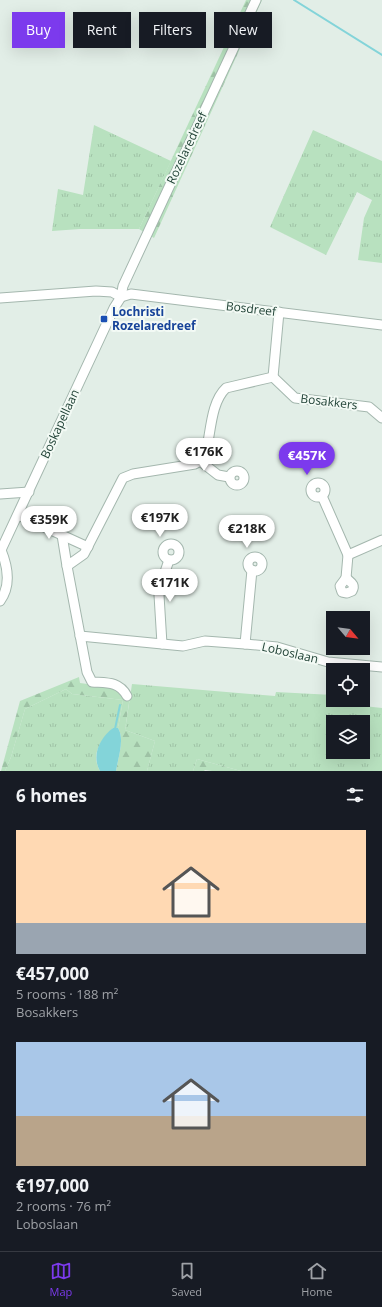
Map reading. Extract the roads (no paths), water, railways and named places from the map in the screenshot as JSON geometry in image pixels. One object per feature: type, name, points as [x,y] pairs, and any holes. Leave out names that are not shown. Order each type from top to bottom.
[{"type":"street","name":"Rozelaredreef","points":[[121,297],[123,286],[256,0]]},
{"type":"street","points":[[0,298],[96,291],[112,292],[121,297]]},
{"type":"street","name":"Bosdreef","points":[[121,297],[130,294],[382,325]]},
{"type":"street","name":"Boskapellaan","points":[[0,601],[6,590],[7,580],[7,569],[1,551],[114,308],[121,297]]},
{"type":"street","points":[[67,566],[84,554],[123,478],[133,474],[190,466],[200,461],[205,456],[216,402],[220,393],[226,388],[274,377],[279,312]]},
{"type":"street","name":"Bosakkers","points":[[274,377],[295,398],[369,407],[382,418]]},
{"type":"street","points":[[200,461],[218,475],[229,477]]},
{"type":"street","points":[[0,494],[29,492]]},
{"type":"street","points":[[322,496],[348,555],[346,578]]},
{"type":"street","points":[[18,515],[88,547]]},
{"type":"street","points":[[62,535],[86,672],[92,682],[118,685],[124,690],[127,696]]},
{"type":"street","points":[[348,555],[382,540]]},
{"type":"street","points":[[162,644],[159,595],[162,580],[169,560]]},
{"type":"street","name":"Loboslaan","points":[[245,644],[252,570]]},
{"type":"street","name":"Loboslaan","points":[[80,636],[183,646],[205,641],[277,647],[328,662],[382,667]]},
{"type":"water","points":[[113,728],[118,728],[121,738],[116,771],[100,771],[96,759],[98,747],[104,737]]},
{"type":"waterway","points":[[294,0],[382,55]]},
{"type":"waterway","points":[[115,729],[120,705]]},
{"type":"place","name":"Lochristi Rozelaredreef","points":[[104,319]]}]
